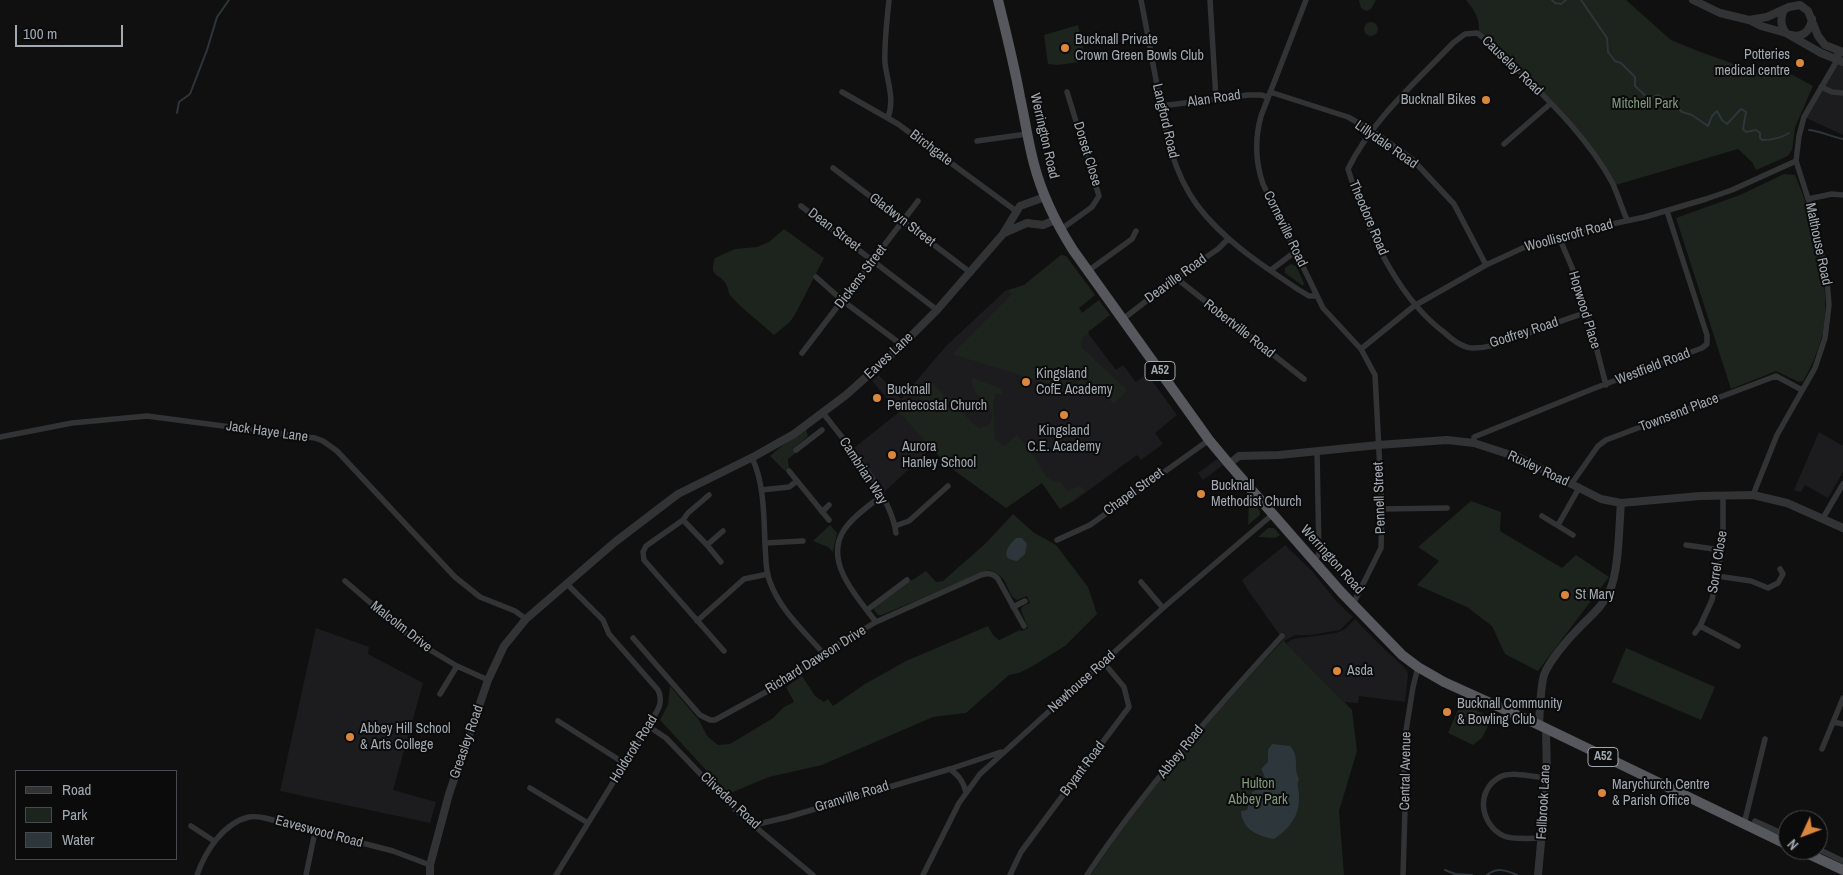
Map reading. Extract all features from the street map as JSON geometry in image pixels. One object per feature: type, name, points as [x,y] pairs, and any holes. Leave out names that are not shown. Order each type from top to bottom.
[{"type":"highway","name":"Werrington Road","points":[[998,0],[1034,166],[1060,230],[1209,440],[1228,464],[1353,604],[1390,643],[1418,667],[1444,682],[1543,727],[1744,824],[1768,831],[1778,838]]},
{"type":"highway","points":[[1828,859],[1834,861],[1843,870]]},
{"type":"street","points":[[888,0],[885,41],[885,63],[891,105],[888,117]]},
{"type":"street","name":"Langford Road","points":[[1141,0],[1168,144],[1183,183],[1197,205],[1228,239],[1303,293],[1317,296]]},
{"type":"street","points":[[1210,0],[1216,99]]},
{"type":"street","name":"Corneville Road","points":[[1306,0],[1258,128],[1256,152],[1263,184],[1324,309],[1361,349],[1372,367],[1376,380],[1378,445]]},
{"type":"street","points":[[1693,0],[1720,13],[1748,20],[1794,36],[1805,34],[1811,26],[1812,18]]},
{"type":"street","points":[[1748,20],[1767,17],[1801,3],[1808,11],[1818,36],[1825,45],[1839,51],[1840,61]]},
{"type":"street","points":[[1784,10],[1780,20],[1782,29],[1787,34],[1840,61]]},
{"type":"street","name":"Causeley Road","points":[[1371,130],[1453,43],[1465,34],[1477,34],[1484,37],[1581,138],[1613,185],[1627,220]]},
{"type":"street","name":"Malthouse Road","points":[[1753,495],[1777,435],[1815,368],[1826,331],[1829,305],[1827,280],[1808,199],[1796,161],[1799,136],[1804,117],[1821,87],[1840,61]]},
{"type":"street","points":[[1821,87],[1832,92],[1843,93]]},
{"type":"street","name":"Birchgate","points":[[842,92],[888,117],[1016,211]]},
{"type":"street","name":"Dorset Close","points":[[1060,230],[1092,207],[1099,196],[1067,92]]},
{"type":"street","name":"Alan Road","points":[[1160,106],[1255,94],[1269,95]]},
{"type":"street","name":"Lillydale Road","points":[[1269,95],[1348,118],[1371,130],[1412,159],[1454,204],[1486,265]]},
{"type":"street","points":[[1504,144],[1550,104]]},
{"type":"street","name":"Theodore Road","points":[[1371,130],[1348,169],[1357,199],[1385,259],[1414,306]]},
{"type":"street","points":[[977,141],[1026,134]]},
{"type":"street","name":"Woolliscroft Road","points":[[1361,349],[1414,306],[1486,265],[1527,246],[1559,236],[1667,211],[1732,190],[1796,161]]},
{"type":"street","name":"Gladwyn Street","points":[[833,168],[971,273]]},
{"type":"street","points":[[1808,199],[1832,194],[1843,195]]},
{"type":"street","points":[[1016,211],[1020,206],[1028,202],[1045,197]]},
{"type":"street","name":"Dickens Street","points":[[802,353],[918,201]]},
{"type":"street","name":"Dean Street","points":[[801,206],[937,310]]},
{"type":"street","name":"Eaves Lane","points":[[567,584],[622,537],[678,494],[753,457],[807,424],[846,396],[902,345],[971,273],[1003,234],[1016,211]]},
{"type":"street","name":"Westfield Road","points":[[1474,443],[1474,436],[1606,386],[1702,348],[1707,344],[1705,327],[1667,211]]},
{"type":"street","name":"Eaves Lane","points":[[1003,234],[1027,223],[1044,225],[1055,220]]},
{"type":"street","points":[[1088,271],[1132,239],[1136,232]]},
{"type":"street","name":"Hopwood Place","points":[[1559,236],[1587,312],[1606,386]]},
{"type":"street","name":"Deaville Road","points":[[1122,319],[1218,249],[1228,239]]},
{"type":"street","points":[[1271,270],[1296,251]]},
{"type":"street","points":[[816,277],[843,301],[902,345]]},
{"type":"street","name":"Robertville Road","points":[[1176,278],[1304,379]]},
{"type":"street","name":"Godfrey Road","points":[[1414,306],[1434,326],[1469,348],[1494,345],[1587,312]]},
{"type":"street","name":"Townsend Place","points":[[1572,483],[1598,446],[1606,440],[1776,376],[1802,390]]},
{"type":"street","name":"Cambrian Way","points":[[823,413],[856,456],[882,496],[895,529],[909,521],[948,486]]},
{"type":"street","name":"Jack Haye Lane","points":[[0,437],[80,422],[147,416],[315,438],[337,451],[455,577],[480,596],[515,611],[526,619]]},
{"type":"street","points":[[807,424],[815,435]]},
{"type":"street","points":[[796,450],[822,430]]},
{"type":"street","name":"Chapel Street","points":[[1058,540],[1090,525],[1209,440]]},
{"type":"street","name":"Ruxley Road","points":[[1228,464],[1239,456],[1279,455],[1317,450],[1447,440],[1474,443],[1520,458],[1601,499],[1621,502],[1723,495],[1753,495],[1787,503],[1843,528]]},
{"type":"street","name":"Pennell Street","points":[[1353,604],[1382,548],[1382,509],[1378,445]]},
{"type":"street","points":[[1314,561],[1319,554],[1317,450]]},
{"type":"street","points":[[753,457],[761,490],[769,580],[780,602],[823,652]]},
{"type":"street","points":[[789,471],[829,520]]},
{"type":"street","points":[[761,490],[789,487],[797,481]]},
{"type":"street","points":[[1823,518],[1843,484]]},
{"type":"street","points":[[1558,525],[1579,488]]},
{"type":"street","name":"Sorrel Close","points":[[1694,633],[1700,626],[1712,600],[1724,525],[1723,495]]},
{"type":"street","points":[[709,496],[688,513],[683,520],[646,546],[643,552],[644,560],[724,651]]},
{"type":"street","points":[[876,622],[842,575],[837,549],[844,529],[853,518],[882,496]]},
{"type":"street","name":"Fellbrook Lane","points":[[1538,875],[1546,778],[1543,727],[1544,676],[1549,665],[1578,628],[1604,602],[1611,589],[1617,553],[1621,502]]},
{"type":"street","points":[[822,512],[829,506]]},
{"type":"street","points":[[1382,509],[1447,508]]},
{"type":"street","name":"Newhouse Road","points":[[923,875],[959,802],[980,774],[1164,608],[1273,514]]},
{"type":"street","points":[[1542,516],[1573,535]]},
{"type":"street","points":[[683,520],[707,544],[721,562]]},
{"type":"street","points":[[707,544],[723,531]]},
{"type":"street","points":[[765,544],[802,541]]},
{"type":"street","points":[[1686,545],[1721,550]]},
{"type":"street","points":[[1717,576],[1751,581],[1768,588],[1778,583],[1783,574],[1780,569]]},
{"type":"street","name":"Richard Dawson Drive","points":[[633,638],[700,715],[710,720],[715,720],[784,682],[823,652],[876,622],[981,575],[990,573],[994,575],[1024,626]]},
{"type":"street","points":[[697,621],[744,580],[768,574]]},
{"type":"street","name":"Malcolm Drive","points":[[346,580],[415,641],[457,666],[488,680]]},
{"type":"street","points":[[867,610],[906,580]]},
{"type":"street","points":[[1140,582],[1164,608]]},
{"type":"street","name":"Greasley Road","points":[[430,875],[430,865],[449,794],[488,680],[504,646],[526,619],[567,584]]},
{"type":"street","name":"Holdcroft Road","points":[[556,875],[648,726],[661,704],[662,697],[609,634],[603,620],[567,584]]},
{"type":"street","points":[[1013,607],[1025,601]]},
{"type":"street","points":[[1700,626],[1738,646]]},
{"type":"street","name":"Abbey Road","points":[[1087,875],[1107,845],[1186,745],[1282,636]]},
{"type":"street","name":"Bryant Road","points":[[1010,875],[1022,852],[1129,706],[1124,687],[1104,663]]},
{"type":"street","points":[[440,694],[457,666]]},
{"type":"street","name":"Central Avenue","points":[[1403,875],[1406,809],[1404,743],[1418,667]]},
{"type":"street","points":[[1822,749],[1843,698]]},
{"type":"street","points":[[558,721],[624,763]]},
{"type":"street","points":[[1834,722],[1843,724]]},
{"type":"street","name":"Cliveden Road","points":[[648,726],[666,738],[734,809],[813,875]]},
{"type":"street","points":[[1744,824],[1765,739]]},
{"type":"street","name":"Granville Road","points":[[754,825],[788,817],[1003,752]]},
{"type":"street","points":[[950,769],[963,782],[966,792]]},
{"type":"street","points":[[1542,838],[1506,837],[1495,831],[1488,823],[1483,812],[1483,802],[1492,784],[1501,777],[1513,775],[1546,778]]},
{"type":"street","points":[[530,788],[588,823]]},
{"type":"street","name":"Eaveswood Road","points":[[199,874],[214,841],[239,821],[250,817],[265,818],[393,851],[430,865]]},
{"type":"street","points":[[1755,821],[1768,831],[1778,834]]},
{"type":"street","points":[[191,826],[214,841]]},
{"type":"street","points":[[306,875],[315,832]]},
{"type":"street","points":[[1828,856],[1834,861],[1843,860]]},
{"type":"shaded area","points":[[1837,60],[1843,61],[1843,135],[1804,117]]},
{"type":"shaded area","name":"Kingsland CofE Academy","points":[[1061,255],[1066,256],[1095,295],[1079,308],[1082,313],[1099,300],[1110,315],[1087,332],[1116,370],[1123,365],[1136,382],[1147,374],[1177,415],[1155,433],[1163,444],[1141,460],[1137,455],[1060,509],[1042,483],[1006,508],[947,465],[932,448],[884,492],[854,448],[899,412],[872,381],[879,375],[901,399],[946,346],[1005,291],[1024,285]]},
{"type":"shaded area","points":[[1819,432],[1843,446],[1843,472],[1828,498],[1805,485],[1801,492],[1794,490]]},
{"type":"shaded area","points":[[1217,459],[1223,465],[1203,480],[1198,473]]},
{"type":"shaded area","points":[[1285,545],[1312,571],[1336,601],[1353,617],[1340,630],[1311,635],[1295,635],[1284,641],[1247,589],[1242,580]]},
{"type":"shaded area","points":[[1355,619],[1407,670],[1405,702],[1359,696],[1358,703],[1344,702],[1286,643],[1293,639],[1336,633],[1345,629]]},
{"type":"shaded area","name":"Abbey Hill School & Arts College","points":[[316,628],[369,647],[368,654],[423,683],[393,790],[436,802],[430,823],[280,791]]},
{"type":"green space","points":[[1359,0],[1376,0],[1371,9],[1366,11],[1361,8]]},
{"type":"green space","name":"Mitchell Park","points":[[1466,0],[1626,0],[1671,40],[1770,77],[1774,65],[1813,86],[1795,127],[1792,150],[1788,156],[1756,170],[1752,162],[1738,149],[1616,185],[1584,137],[1479,33],[1479,23],[1476,15]]},
{"type":"green space","points":[[1368,22],[1374,22],[1378,29],[1374,36],[1368,36],[1364,32],[1364,26]]},
{"type":"green space","name":"Bucknall Private Crown Green Bowls Club","points":[[1078,25],[1086,61],[1058,65],[1048,64],[1044,35]]},
{"type":"green space","points":[[1784,174],[1795,175],[1814,231],[1823,273],[1825,294],[1823,332],[1815,357],[1803,381],[1799,382],[1776,371],[1731,389],[1676,218],[1740,195]]},
{"type":"green space","points":[[784,229],[824,258],[790,322],[774,335],[730,295],[724,281],[714,272],[713,264],[715,258],[735,249],[757,247],[769,242]]},
{"type":"green space","points":[[1061,255],[1066,256],[1095,295],[1079,308],[1082,313],[1099,300],[1110,315],[1083,337],[1081,347],[1127,390],[1114,404],[1086,377],[1085,384],[1079,386],[1077,382],[1080,380],[1077,373],[1066,377],[1065,384],[1059,387],[953,353],[1012,294],[1008,290],[1024,285]]},
{"type":"green space","points":[[1291,264],[1296,266],[1304,283],[1303,286],[1285,273],[1285,268]]},
{"type":"green space","points":[[971,379],[976,379],[1002,389],[1002,394],[995,394],[993,400],[995,439],[1004,446],[1017,435],[1036,459],[1046,477],[1060,482],[1067,491],[1080,486],[1086,491],[1060,509],[1042,483],[1006,508],[947,465],[899,412],[910,411],[918,405],[923,388],[928,382],[932,383],[979,428],[988,426],[992,416],[991,411],[975,391]]},
{"type":"green space","points":[[806,429],[808,436],[794,448],[797,452],[788,459],[789,468],[785,471],[770,456]]},
{"type":"green space","points":[[1471,501],[1501,512],[1500,531],[1562,568],[1576,555],[1609,577],[1538,671],[1505,654],[1492,626],[1467,607],[1417,585],[1439,561],[1418,547]]},
{"type":"green space","points":[[1254,503],[1260,511],[1260,515],[1248,525],[1249,505]]},
{"type":"green space","points":[[1013,514],[1033,532],[1056,545],[1088,587],[1097,614],[1065,646],[1031,667],[1019,673],[1009,675],[966,713],[933,717],[822,765],[769,777],[728,794],[660,720],[668,705],[670,686],[699,720],[707,736],[718,745],[730,744],[773,718],[784,707],[794,702],[786,687],[802,676],[815,696],[824,702],[828,699],[833,706],[865,684],[906,661],[988,626],[993,635],[999,640],[1028,628],[1021,610],[1023,606],[1030,603],[1027,596],[1017,600],[1010,593],[1005,581],[989,570],[882,615],[878,615],[874,610],[875,606],[906,582],[926,571],[936,582],[943,581],[986,543]]},
{"type":"green space","points":[[830,525],[837,533],[833,552],[828,547],[813,541]]},
{"type":"green space","points":[[1268,528],[1274,528],[1280,535],[1275,538],[1258,537]]},
{"type":"green space","name":"Hulton Abbey Park","points":[[1283,640],[1352,710],[1357,751],[1339,811],[1344,875],[1091,875],[1134,813],[1182,753]]},
{"type":"green space","points":[[1626,648],[1715,687],[1701,720],[1612,682]]},
{"type":"green space","points":[[1461,703],[1492,718],[1482,738],[1473,745],[1448,733]]},
{"type":"water","points":[[1016,538],[1022,538],[1027,544],[1025,554],[1017,561],[1011,560],[1006,555],[1010,545]]},
{"type":"water","points":[[1272,744],[1290,746],[1295,754],[1296,771],[1299,779],[1299,802],[1296,815],[1289,826],[1274,839],[1256,834],[1247,827],[1241,811],[1247,810],[1252,792],[1260,788],[1264,783],[1265,777],[1261,769],[1268,762],[1268,750]]},
{"type":"waterway","points":[[177,113],[179,102],[190,94],[217,17],[229,0]]},
{"type":"waterway","points":[[1552,0],[1555,3],[1561,4],[1566,0]]},
{"type":"waterway","points":[[1581,0],[1607,38],[1608,52],[1615,61],[1621,63],[1635,77],[1635,86],[1649,99],[1658,95],[1674,104],[1682,112],[1692,115],[1708,126],[1712,116],[1717,111],[1722,120],[1727,124],[1741,109],[1746,112],[1743,129],[1746,132],[1756,130],[1760,133],[1762,140],[1776,139],[1789,133]]},
{"type":"waterway","points":[[1809,130],[1843,139]]},
{"type":"waterway","points":[[1445,870],[1455,874],[1472,875]]},
{"type":"waterway","points":[[1487,875],[1491,872],[1502,870],[1517,875]]},
{"type":"place","name":"Bucknall Private Crown Green Bowls Club","points":[[1065,48]]},
{"type":"place","name":"Potteries medical centre","points":[[1800,63]]},
{"type":"place","name":"Bucknall Bikes","points":[[1486,100]]},
{"type":"place","name":"Kingsland CofE Academy","points":[[1026,382]]},
{"type":"place","name":"Bucknall Pentecostal Church","points":[[877,398]]},
{"type":"place","name":"Kingsland C.E. Academy","points":[[1064,415]]},
{"type":"place","name":"Aurora Hanley School","points":[[892,455]]},
{"type":"place","name":"Bucknall Methodist Church","points":[[1201,494]]},
{"type":"place","name":"St Mary","points":[[1565,595]]},
{"type":"place","name":"Asda","points":[[1337,671]]},
{"type":"place","name":"Bucknall Community & Bowling Club","points":[[1447,712]]},
{"type":"place","name":"Abbey Hill School & Arts College","points":[[350,737]]},
{"type":"place","name":"Marychurch Centre & Parish Office","points":[[1602,793]]}]
